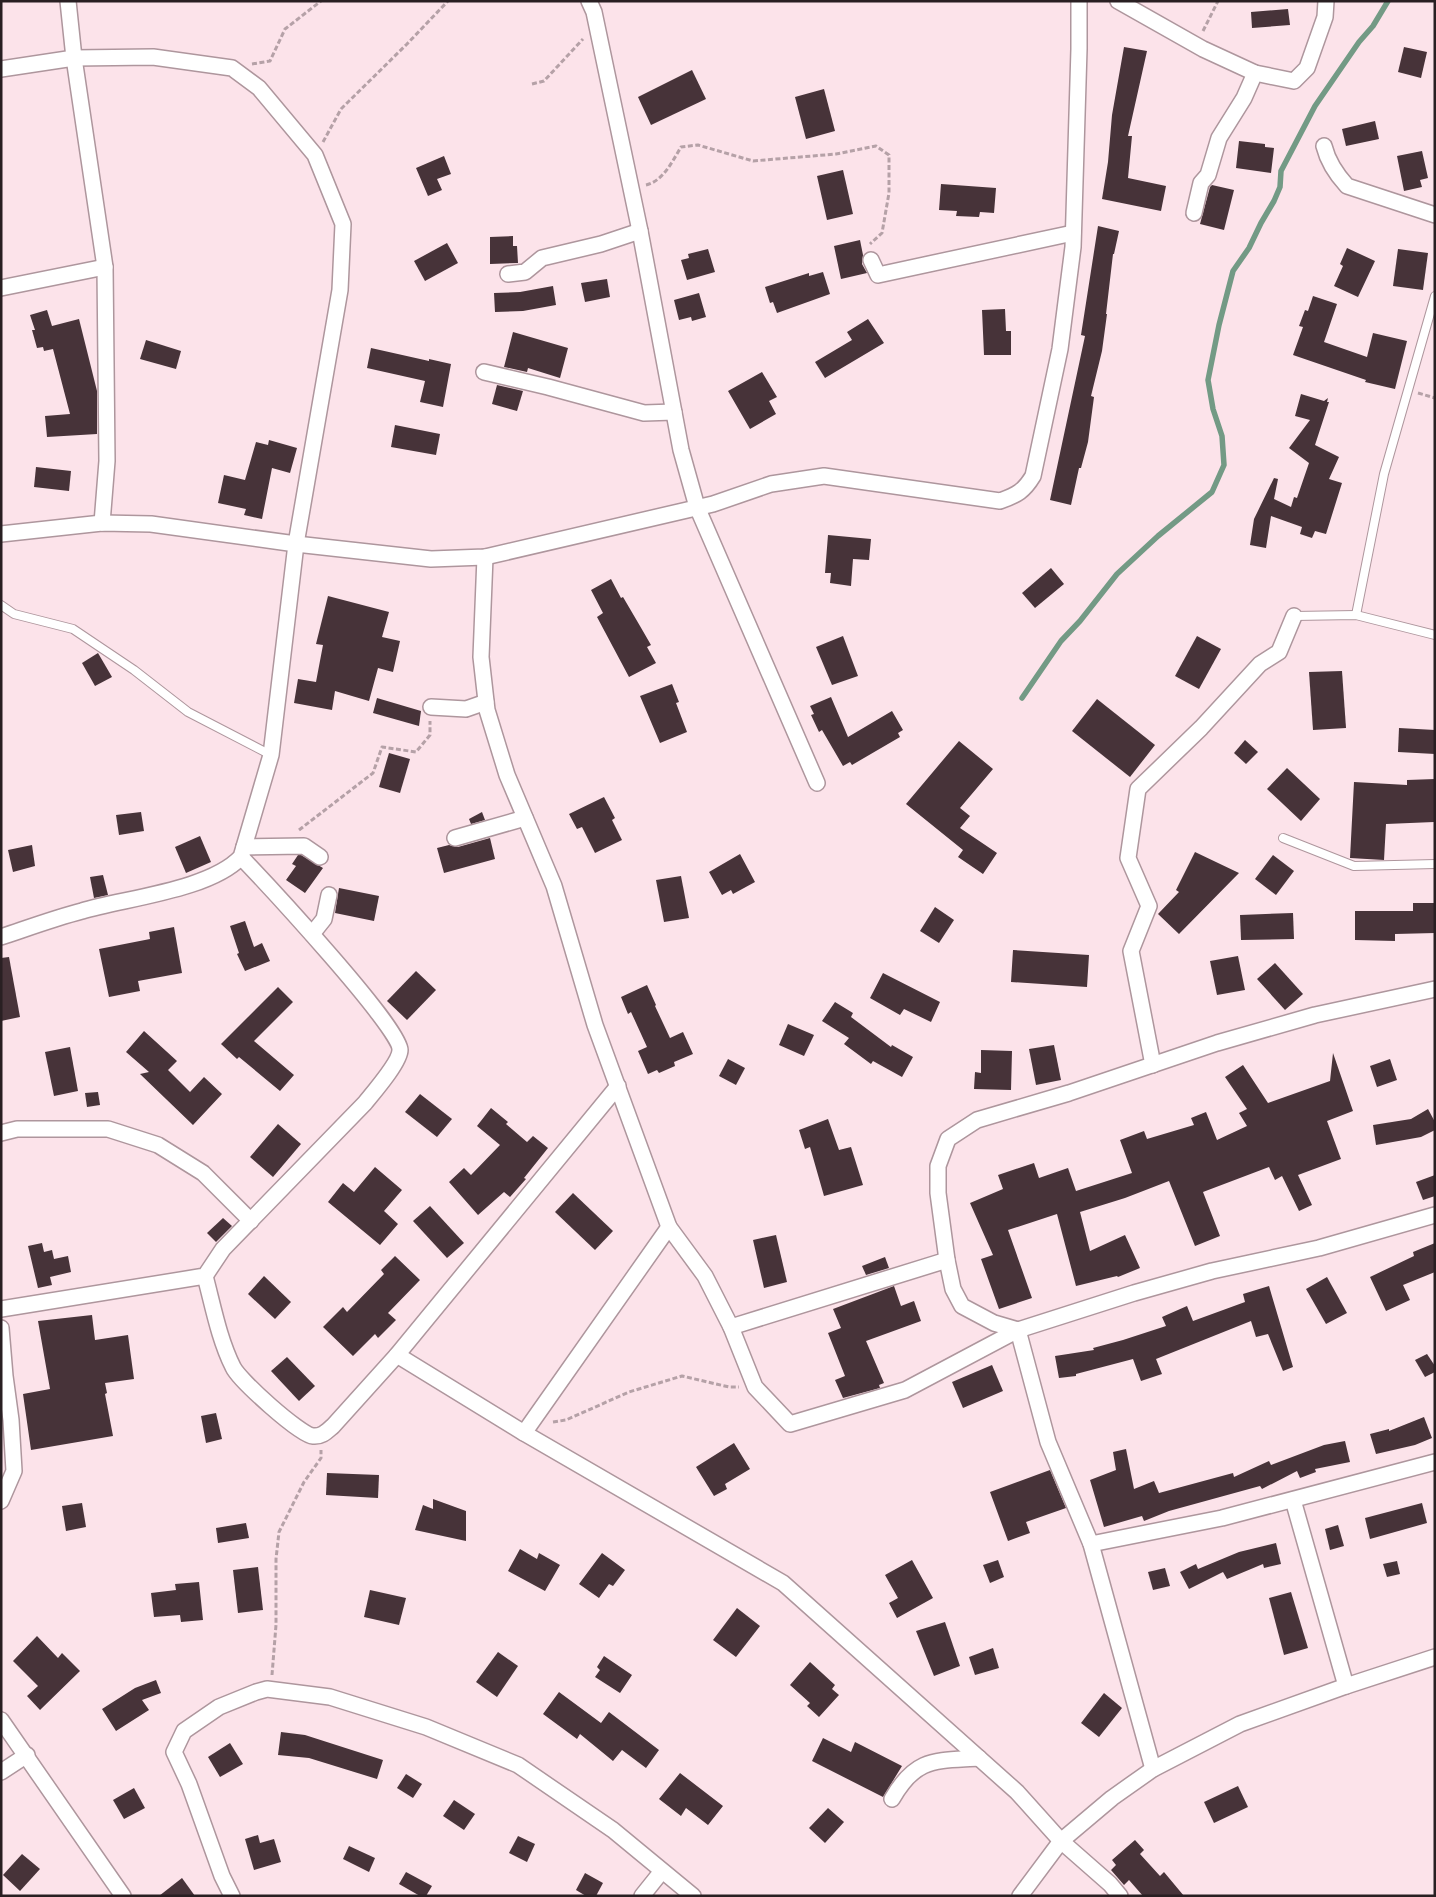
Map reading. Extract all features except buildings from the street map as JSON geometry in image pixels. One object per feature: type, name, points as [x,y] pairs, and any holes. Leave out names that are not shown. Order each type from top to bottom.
[{"type":"street","points":[[68,1],[74,58],[105,267],[107,460],[102,523]]},
{"type":"street","points":[[590,1],[640,231],[681,450],[697,507],[817,783]]},
{"type":"street","points":[[1,535],[102,523],[151,524],[296,544],[431,559],[485,557],[713,504],[771,484],[824,476],[1000,501],[1016,495],[1027,486],[1033,476],[1060,349],[1073,233],[1079,48],[1078,1]]},
{"type":"street","points":[[1118,1],[1195,44],[1255,73],[1294,81],[1307,68],[1325,17],[1326,1]]},
{"type":"street","points":[[1,69],[74,58],[154,56],[232,68],[259,88],[315,155],[343,224],[340,290],[296,544],[271,755],[242,852],[233,865],[222,872],[170,891],[83,911],[1,937]]},
{"type":"street","points":[[1194,213],[1201,183],[1208,174],[1219,138],[1244,98],[1255,73]]},
{"type":"street","points":[[1324,146],[1337,175],[1347,186],[1435,215]]},
{"type":"street","points":[[508,274],[525,272],[542,258],[601,244],[640,231]]},
{"type":"street","points":[[870,260],[878,275],[1073,233]]},
{"type":"street","points":[[1,288],[105,267]]},
{"type":"street","points":[[484,372],[644,413],[674,412]]},
{"type":"street","points":[[485,557],[481,656],[486,702],[507,775],[554,886],[595,1025],[668,1227],[705,1276],[731,1326],[755,1386],[790,1424],[905,1390],[1018,1330],[1134,1293],[1212,1271],[1320,1248],[1434,1217]]},
{"type":"street","points":[[1153,1065],[1131,952],[1149,906],[1128,858],[1138,789],[1201,728],[1260,664],[1279,652],[1294,616]]},
{"type":"street","points":[[431,707],[466,709],[486,702]]},
{"type":"street","points":[[455,838],[525,818]]},
{"type":"street","points":[[242,852],[286,846],[304,846],[320,857]]},
{"type":"street","points":[[1,1309],[205,1276],[223,1250],[365,1103],[382,1083],[400,1053],[397,1040],[377,1013],[242,852]]},
{"type":"street","points":[[312,934],[324,919],[329,895]]},
{"type":"street","points":[[1018,1330],[994,1323],[962,1306],[953,1289],[938,1193],[938,1166],[948,1140],[977,1120],[1069,1093],[1216,1043],[1315,1015],[1435,989]]},
{"type":"street","points":[[205,1276],[224,1346],[233,1369],[244,1382],[294,1424],[312,1436],[322,1435],[333,1426],[397,1355],[618,1086]]},
{"type":"street","points":[[1,1133],[17,1129],[108,1129],[158,1145],[203,1173],[251,1221]]},
{"type":"street","points":[[527,1429],[668,1227]]},
{"type":"street","points":[[731,1326],[947,1260]]},
{"type":"street","points":[[1,1328],[4,1385],[12,1420],[14,1471],[1,1501]]},
{"type":"street","points":[[1018,1330],[1048,1442],[1091,1544],[1153,1769]]},
{"type":"street","points":[[397,1355],[527,1429],[783,1582],[1016,1792],[1061,1841],[1110,1884],[1120,1896]]},
{"type":"street","points":[[1091,1544],[1222,1518],[1435,1462]]},
{"type":"street","points":[[1293,1500],[1346,1686]]},
{"type":"street","points":[[1020,1896],[1061,1841],[1112,1798],[1153,1769],[1240,1724],[1435,1657]]},
{"type":"street","points":[[232,1896],[222,1876],[189,1784],[174,1752],[184,1731],[219,1707],[267,1689],[330,1698],[365,1708],[426,1727],[518,1766],[613,1830],[693,1896]]},
{"type":"street","points":[[1,1720],[123,1896]]},
{"type":"street","points":[[1,1772],[26,1754]]},
{"type":"street","points":[[892,1799],[898,1787],[914,1769],[922,1765],[931,1762],[979,1758]]},
{"type":"street","points":[[642,1896],[662,1871]]},
{"type":"lane","points":[[1356,614],[1384,474],[1435,296]]},
{"type":"lane","points":[[1,530],[1,535]]},
{"type":"lane","points":[[1,605],[14,614],[73,629],[134,670],[188,712],[271,755]]},
{"type":"lane","points":[[1294,616],[1356,614],[1435,635]]},
{"type":"lane","points":[[1283,838],[1354,866],[1435,864]]},
{"type":"path","points":[[232,68],[270,61],[285,29],[321,1]]},
{"type":"path","points":[[315,155],[341,109],[448,1]]},
{"type":"path","points":[[1195,44],[1218,1]]},
{"type":"path","points":[[532,84],[544,81],[596,24]]},
{"type":"path","points":[[630,189],[655,183],[681,148],[689,146],[698,145],[754,161],[836,154],[876,146],[889,155],[890,193],[882,233],[867,246],[870,260]]},
{"type":"path","points":[[286,846],[301,829],[373,773],[382,747],[416,752],[430,735],[431,707]]},
{"type":"path","points":[[527,1429],[566,1420],[629,1392],[682,1376],[729,1387],[755,1386]]},
{"type":"path","points":[[267,1689],[274,1670],[276,1559],[279,1532],[304,1482],[321,1458],[322,1435]]},
{"type":"waterway","points":[[1022,698],[1061,641],[1080,621],[1117,574],[1158,536],[1212,492],[1224,465],[1222,436],[1213,409],[1208,380],[1219,325],[1233,271],[1249,248],[1274,201],[1280,187],[1281,171],[1315,106],[1359,42],[1373,26],[1388,1]]}]
